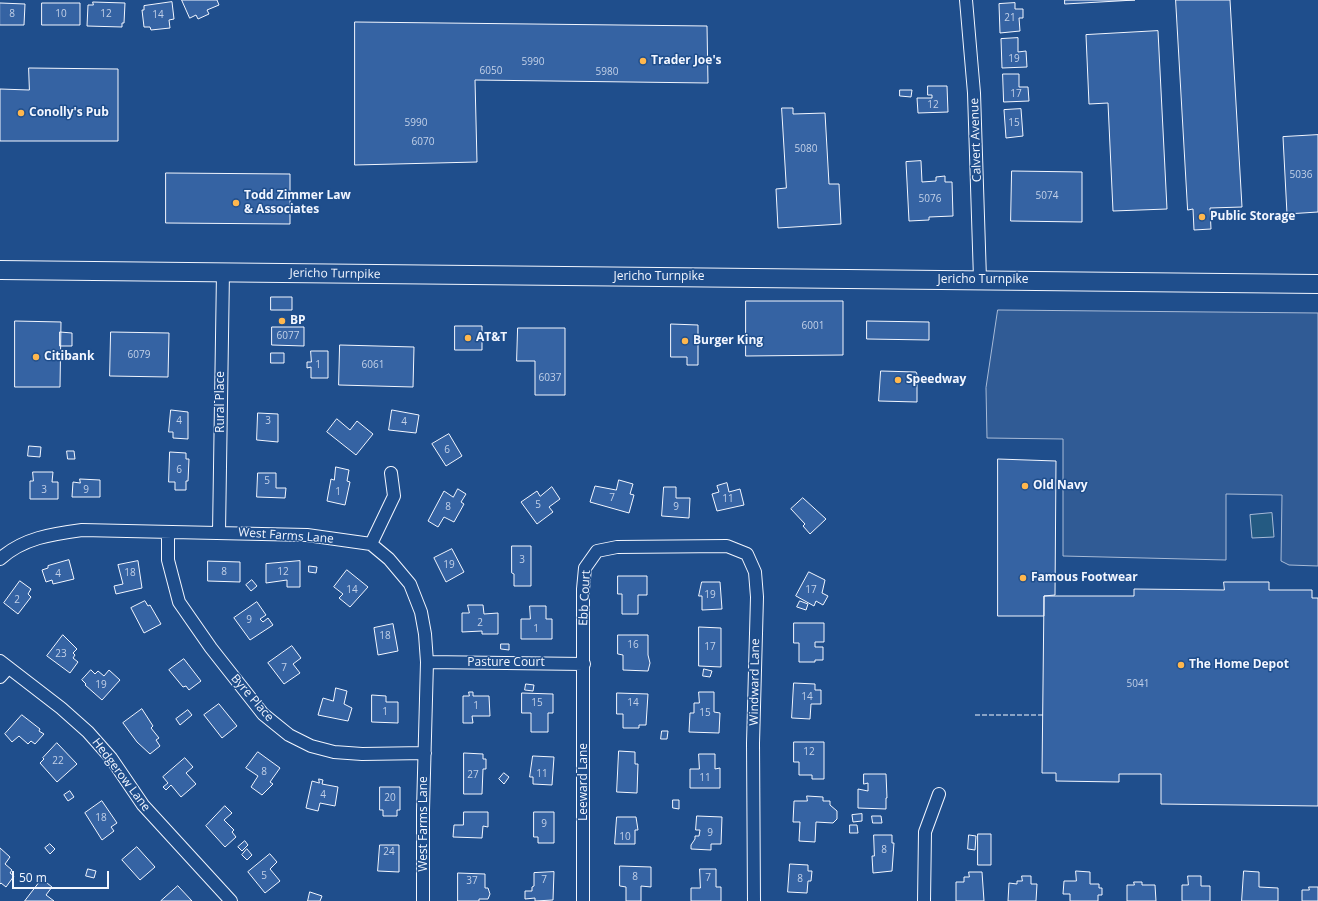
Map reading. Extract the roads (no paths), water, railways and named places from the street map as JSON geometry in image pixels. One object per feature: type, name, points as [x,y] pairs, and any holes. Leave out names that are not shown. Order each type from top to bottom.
[{"type":"main road","name":"Jericho Turnpike","points":[[0,270],[980,279],[1318,284]]},
{"type":"street","name":"Calvert Avenue","points":[[966,0],[974,94],[980,279]]},
{"type":"street","name":"Rural Place","points":[[219,532],[223,272]]},
{"type":"street","points":[[370,544],[394,496],[390,472]]},
{"type":"street","name":"West Farms Lane","points":[[0,559],[26,542],[47,535],[82,530],[307,535],[370,544],[389,559],[410,584],[421,612],[425,634],[427,662],[422,810],[423,901]]},
{"type":"street","name":"Byre Place","points":[[168,532],[168,560],[179,602],[211,648],[263,714],[289,735],[311,746],[334,752],[362,754],[425,754]]},
{"type":"street","name":"Ebb Court","points":[[584,664],[585,568],[597,551],[617,547],[660,546]]},
{"type":"street","name":"Windward Lane","points":[[660,546],[727,546],[747,554],[755,572],[756,597],[753,743],[754,901]]},
{"type":"street","name":"Pasture Court","points":[[427,662],[584,664]]},
{"type":"street","points":[[0,677],[4,664]]},
{"type":"street","name":"Hedgerow Lane","points":[[4,664],[61,708],[88,732],[111,758],[142,805],[231,901]]},
{"type":"street","name":"Leeward Lane","points":[[583,901],[584,664]]},
{"type":"street","points":[[924,901],[925,832],[939,794]]},
{"type":"place","name":"Trader Joe's","points":[[643,61]]},
{"type":"place","name":"Conolly's Pub","points":[[21,113]]},
{"type":"place","name":"Todd Zimmer Law & Associates","points":[[236,203]]},
{"type":"place","name":"Public Storage","points":[[1202,217]]},
{"type":"place","name":"BP","points":[[282,321]]},
{"type":"place","name":"AT&T","points":[[468,338]]},
{"type":"place","name":"Burger King","points":[[685,341]]},
{"type":"place","name":"Citibank","points":[[36,357]]},
{"type":"place","name":"Speedway","points":[[898,380]]},
{"type":"place","name":"Old Navy","points":[[1025,486]]},
{"type":"place","name":"Famous Footwear","points":[[1023,578]]},
{"type":"place","name":"The Home Depot","points":[[1181,665]]}]
